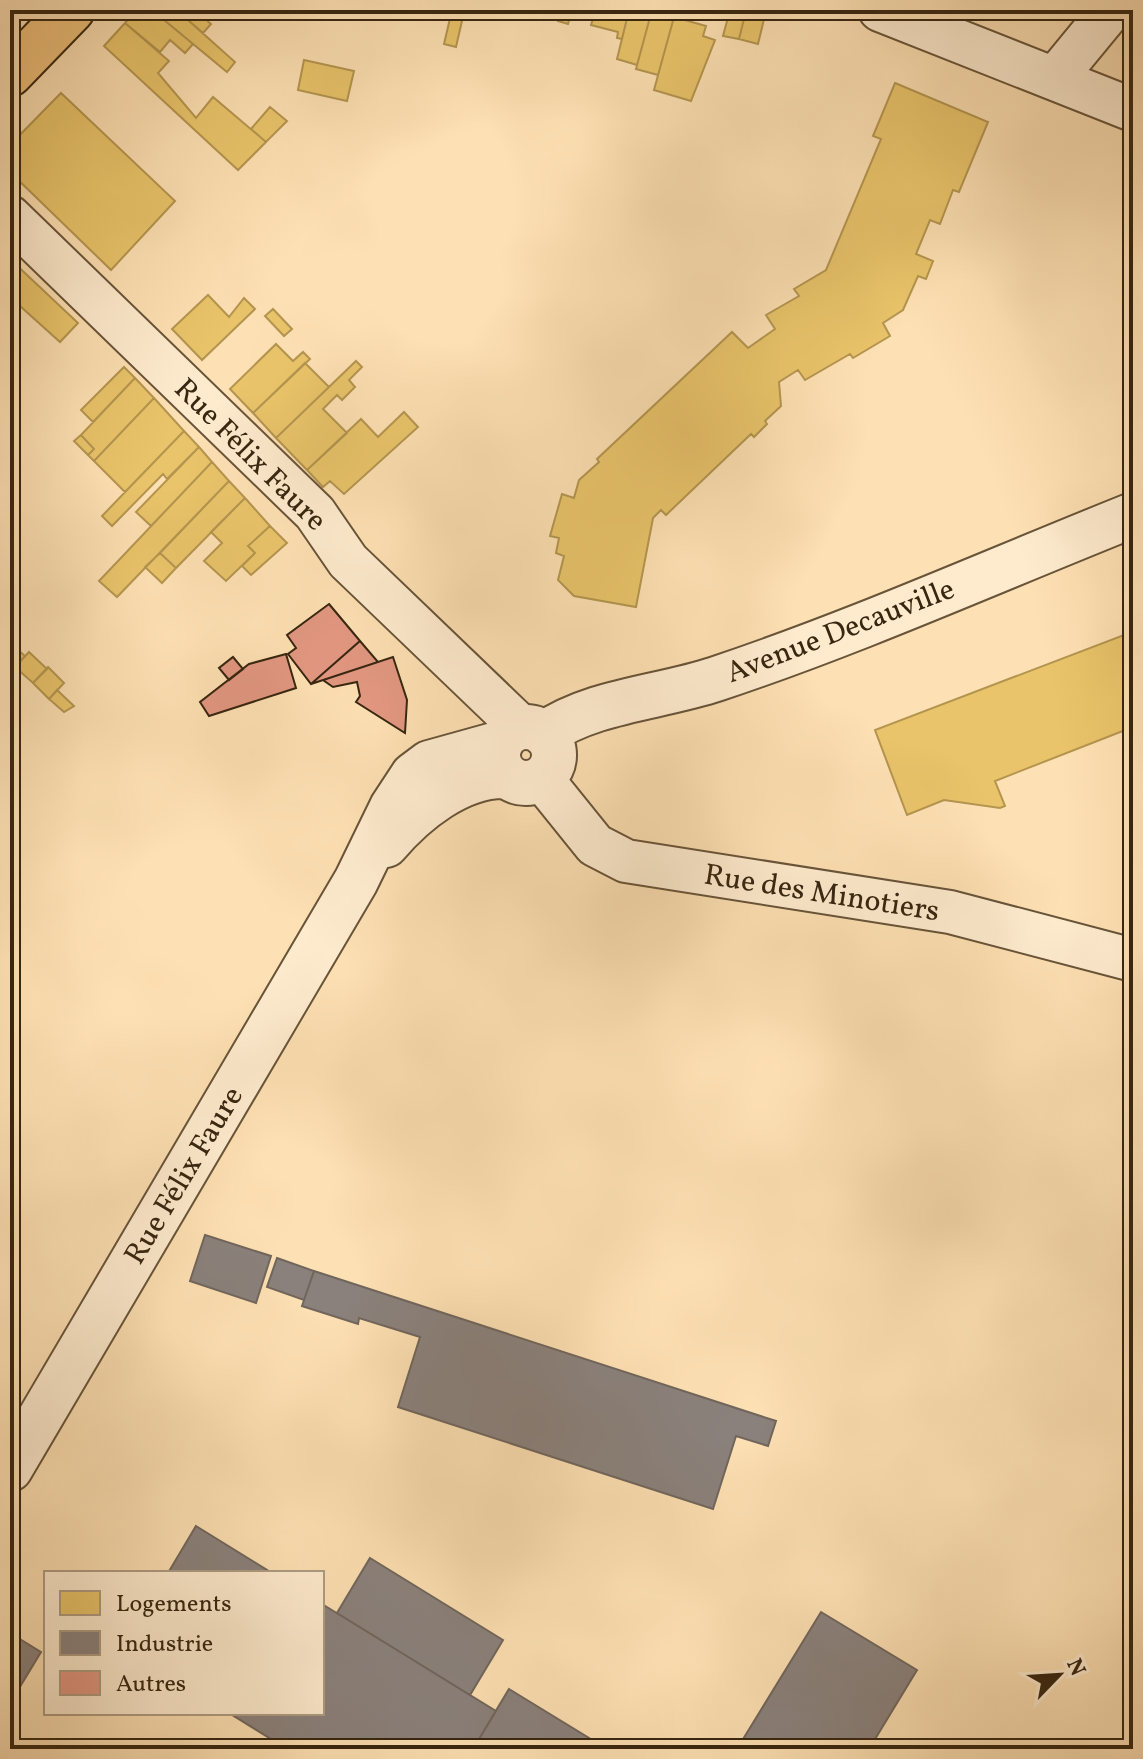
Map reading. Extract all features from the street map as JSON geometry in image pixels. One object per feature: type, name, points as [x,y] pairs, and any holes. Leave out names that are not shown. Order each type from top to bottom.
[{"type":"main road","points":[[10,74],[72,10]]},
{"type":"street","points":[[880,10],[1133,110]]},
{"type":"street","points":[[1055,78],[1111,10]]},
{"type":"street","name":"Rue Félix Faure","points":[[10,217],[315,513],[348,561],[523,752],[479,780],[431,803],[399,830],[356,881],[10,1469]]},
{"type":"street","name":"Avenue Decauville","points":[[523,752],[563,722],[595,710],[717,679],[1133,515]]},
{"type":"street","name":"Rue des Minotiers","points":[[523,752],[595,845],[626,861],[950,912],[1133,960]]},
{"type":"building: Logements","points":[[137,10],[152,10],[193,44],[185,53],[170,40],[160,52],[125,23]]},
{"type":"building: Logements","points":[[152,10],[195,10],[188,20],[235,62],[227,72]]},
{"type":"building: Logements","points":[[452,10],[464,12],[456,47],[444,44]]},
{"type":"building: Logements","points":[[561,10],[596,10],[593,19],[571,13],[568,24],[558,21]]},
{"type":"building: Logements","points":[[596,10],[629,10],[622,39],[617,38],[618,32],[591,25]]},
{"type":"building: Logements","points":[[629,10],[652,10],[637,65],[617,59]]},
{"type":"building: Logements","points":[[652,10],[676,10],[658,75],[636,69]]},
{"type":"building: Logements","points":[[730,10],[746,11],[739,39],[723,36]]},
{"type":"building: Logements","points":[[980,10],[1014,10],[1006,20]]},
{"type":"building: Logements","points":[[196,11],[211,24],[203,33],[188,20]]},
{"type":"building: Logements","points":[[746,11],[765,15],[758,44],[739,39]]},
{"type":"building: Logements","points":[[674,17],[706,26],[703,36],[715,40],[691,101],[654,90]]},
{"type":"building: Logements","points":[[125,23],[169,61],[158,73],[196,118],[213,97],[266,142],[238,170],[104,46]]},
{"type":"building: Logements","points":[[304,60],[354,71],[347,101],[298,90]]},
{"type":"building: Logements","points":[[895,83],[988,122],[959,192],[953,190],[940,224],[930,220],[916,254],[933,261],[926,279],[918,276],[903,310],[883,323],[890,336],[853,358],[850,354],[805,380],[798,370],[779,382],[781,406],[765,421],[767,424],[754,437],[751,434],[666,515],[661,510],[653,518],[636,607],[574,596],[558,580],[564,556],[556,553],[559,538],[550,536],[562,494],[574,498],[579,480],[599,462],[597,459],[732,332],[748,348],[775,329],[766,315],[799,296],[794,289],[826,270],[881,139],[873,136]]},
{"type":"building: Logements","points":[[61,93],[175,201],[111,270],[10,172],[10,145]]},
{"type":"building: Logements","points":[[270,107],[287,121],[266,142],[251,129]]},
{"type":"building: Logements","points":[[10,259],[78,323],[60,342],[10,297]]},
{"type":"building: Logements","points":[[208,295],[229,317],[244,298],[255,309],[202,360],[172,329]]},
{"type":"building: Logements","points":[[273,309],[292,329],[284,336],[265,316]]},
{"type":"building: Logements","points":[[276,344],[293,361],[303,352],[310,359],[253,413],[230,389]]},
{"type":"building: Logements","points":[[356,361],[362,367],[349,380],[355,387],[342,400],[337,395],[323,409],[347,433],[307,470],[276,438]]},
{"type":"building: Logements","points":[[305,363],[329,387],[276,438],[253,413]]},
{"type":"building: Logements","points":[[124,367],[135,378],[93,422],[81,410]]},
{"type":"building: Logements","points":[[135,378],[154,398],[94,461],[88,455],[94,449],[81,435]]},
{"type":"building: Logements","points":[[154,398],[184,431],[125,492],[94,461]]},
{"type":"building: Logements","points":[[404,412],[418,427],[344,494],[330,481],[323,487],[307,470],[361,419],[378,437]]},
{"type":"building: Logements","points":[[184,431],[199,447],[167,479],[163,474],[112,526],[102,516]]},
{"type":"building: Logements","points":[[81,435],[94,449],[88,455],[74,441]]},
{"type":"building: Logements","points":[[199,447],[212,462],[151,526],[136,512]]},
{"type":"building: Logements","points":[[212,462],[229,481],[117,597],[99,581]]},
{"type":"building: Logements","points":[[229,481],[245,498],[176,568],[160,553]]},
{"type":"building: Logements","points":[[245,498],[270,526],[248,546],[255,553],[226,581],[204,561],[222,543],[211,532]]},
{"type":"building: Logements","points":[[270,526],[287,543],[251,575],[242,566],[255,553],[248,546]]},
{"type":"building: Logements","points":[[160,553],[176,568],[162,583],[145,567]]},
{"type":"building: Logements","points":[[1124,635],[1133,659],[1133,727],[995,781],[1005,806],[1000,808],[944,800],[907,815],[875,730]]},
{"type":"building: Logements","points":[[10,643],[25,656],[15,667],[10,663]]},
{"type":"building: Logements","points":[[29,652],[47,669],[33,683],[15,667]]},
{"type":"building: Logements","points":[[48,667],[64,683],[49,699],[33,683]]},
{"type":"building: Logements","points":[[57,690],[74,706],[64,712],[49,699]]},
{"type":"building: Industrie","points":[[205,1235],[271,1256],[256,1303],[190,1281]]},
{"type":"building: Industrie","points":[[277,1258],[314,1271],[304,1300],[267,1287]]},
{"type":"building: Industrie","points":[[314,1271],[776,1421],[768,1446],[736,1436],[713,1509],[398,1407],[420,1337],[359,1318],[358,1324],[302,1306]]},
{"type":"building: Industrie","points":[[196,1526],[269,1571],[169,1571]]},
{"type":"building: Industrie","points":[[370,1558],[503,1640],[470,1695],[337,1613]]},
{"type":"building: Industrie","points":[[324,1605],[496,1711],[473,1749],[287,1749],[232,1715],[324,1715]]},
{"type":"building: Industrie","points":[[821,1612],[917,1670],[869,1749],[737,1749]]},
{"type":"building: Industrie","points":[[10,1633],[41,1652],[12,1700],[10,1699]]},
{"type":"building: Industrie","points":[[509,1689],[607,1749],[473,1749]]},
{"type":"building: Autres","points":[[329,604],[360,641],[311,684],[288,654],[296,648],[287,635]]},
{"type":"building: Autres","points":[[360,641],[378,662],[311,684]]},
{"type":"building: Autres","points":[[286,654],[296,688],[209,716],[200,702],[249,664]]},
{"type":"building: Autres","points":[[233,657],[243,669],[229,680],[219,668]]},
{"type":"building: Autres","points":[[393,657],[407,700],[405,733],[356,702],[360,696],[357,682],[333,687],[323,680]]}]
